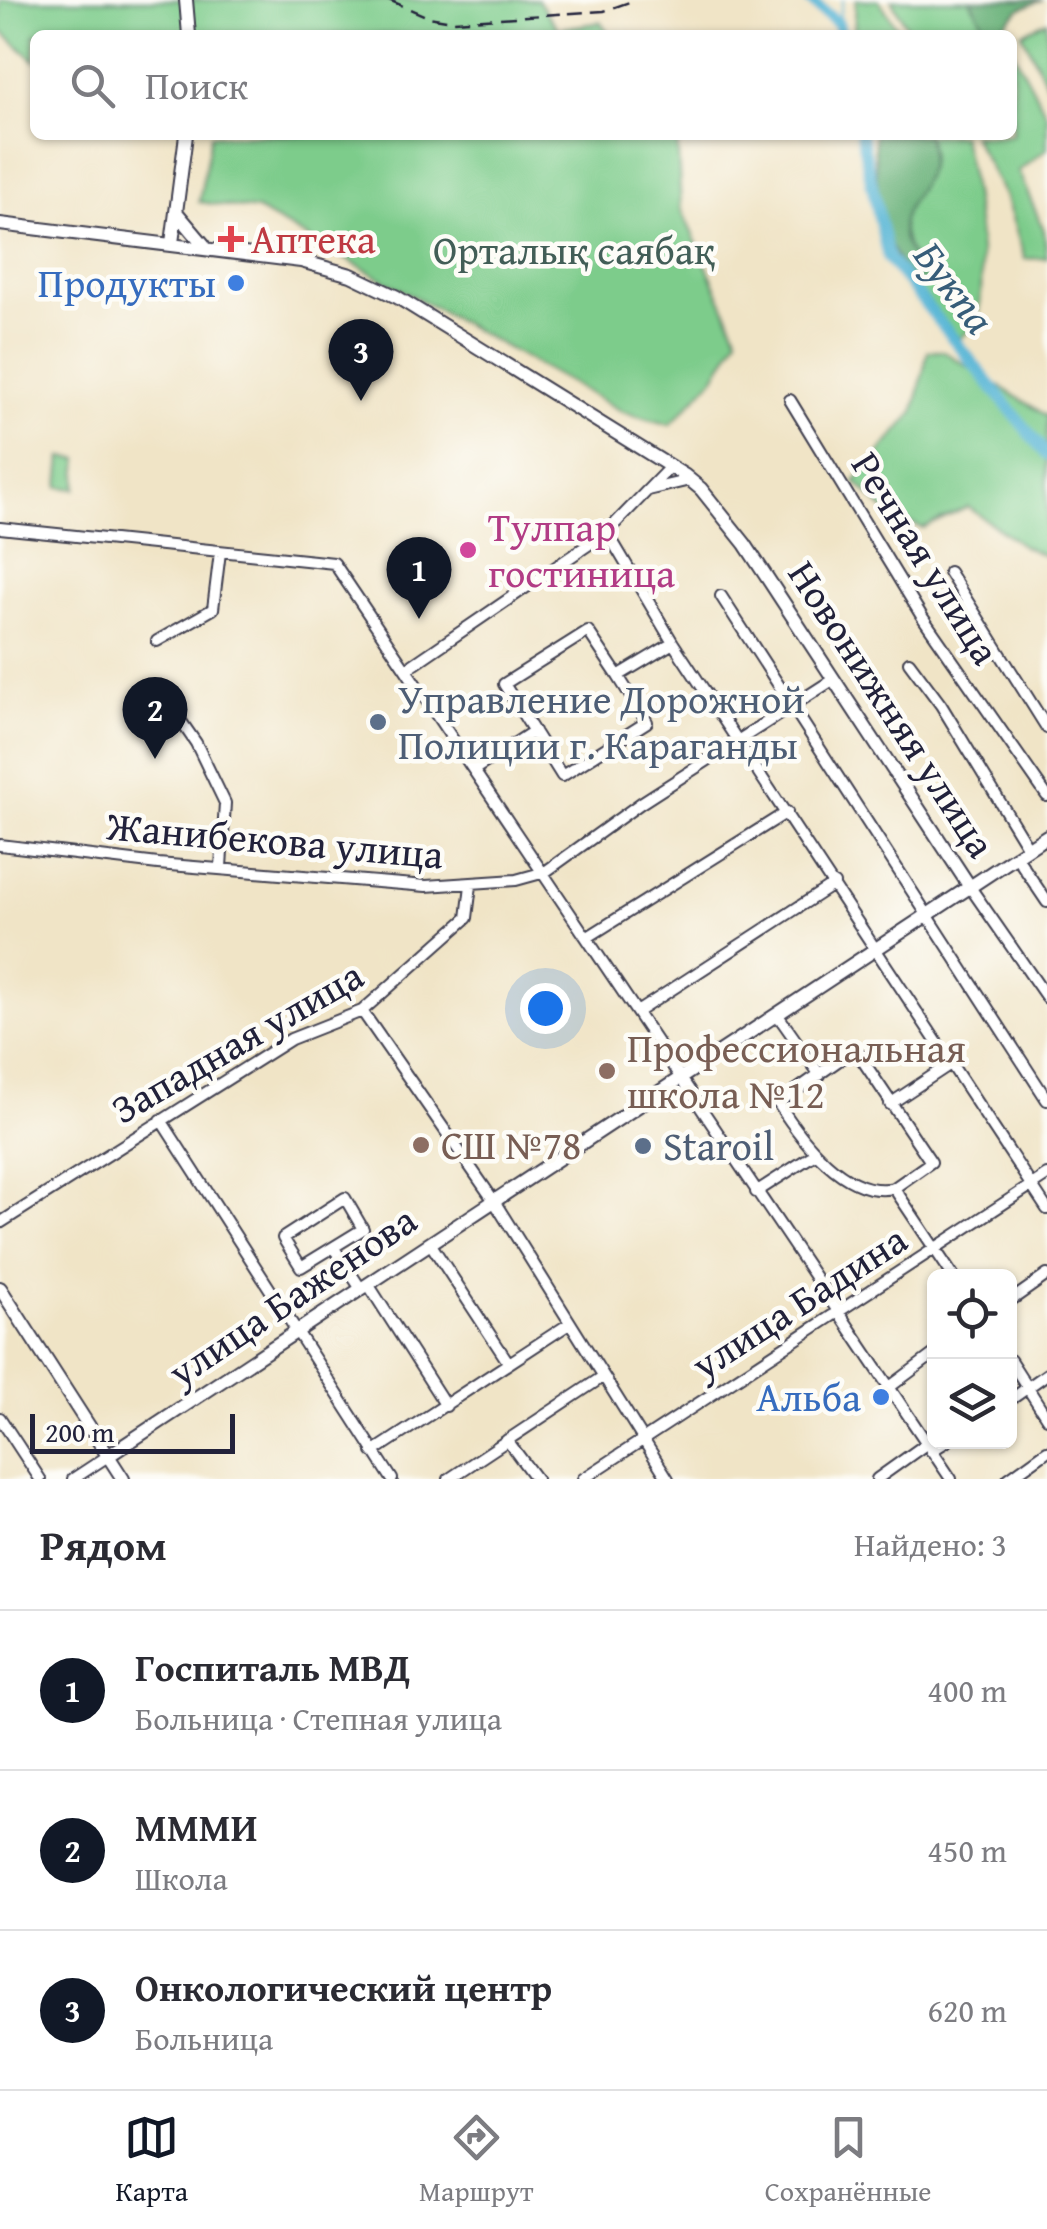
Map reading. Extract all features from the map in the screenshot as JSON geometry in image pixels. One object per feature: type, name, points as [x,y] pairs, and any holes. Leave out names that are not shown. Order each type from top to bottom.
[{"type":"main road","points":[[186,0],[189,30]]},
{"type":"main road","points":[[172,243],[185,140]]},
{"type":"main road","points":[[146,239],[176,215]]},
{"type":"main road","points":[[176,215],[199,246]]},
{"type":"main road","name":"Новонижняя улица","points":[[0,224],[300,261],[362,279],[690,480],[744,544],[970,887]]},
{"type":"main road","name":"улица Баженова","points":[[108,1456],[1047,836]]},
{"type":"main road","points":[[0,1288],[124,1479]]},
{"type":"street","name":"Речная улица","points":[[790,400],[921,615],[1047,796]]},
{"type":"street","points":[[408,668],[607,532],[670,467]]},
{"type":"street","points":[[647,490],[690,480]]},
{"type":"street","points":[[0,528],[334,563],[927,1445]]},
{"type":"street","points":[[607,532],[672,643],[1047,1209]]},
{"type":"street","points":[[157,641],[213,608],[220,552]]},
{"type":"street","points":[[949,572],[1047,728]]},
{"type":"street","points":[[720,596],[1047,1100]]},
{"type":"street","points":[[588,631],[618,676],[647,722],[562,776],[504,684],[588,631]]},
{"type":"street","points":[[618,676],[672,643]]},
{"type":"street","points":[[908,662],[941,705],[1047,902]]},
{"type":"street","points":[[545,872],[834,679]]},
{"type":"street","points":[[158,688],[196,742],[225,803],[221,868]]},
{"type":"street","points":[[475,769],[534,731]]},
{"type":"street","points":[[588,937],[787,812]]},
{"type":"street","name":"Жанибекова улица","points":[[0,845],[426,886],[471,885],[545,872]]},
{"type":"street","points":[[637,1012],[834,884]]},
{"type":"street","name":"Западная улица","points":[[0,1223],[291,1039],[362,1011],[467,918],[471,885]]},
{"type":"street","name":"Новонижняя улица","points":[[970,887],[1047,998]]},
{"type":"street","points":[[362,1011],[494,1200],[601,1378],[668,1479]]},
{"type":"street","points":[[777,1014],[820,1075]]},
{"type":"street","points":[[856,1049],[931,1162],[894,1188],[877,1192],[815,1154],[778,1103],[820,1075],[856,1049]]},
{"type":"street","points":[[890,1104],[952,1063]]},
{"type":"street","points":[[161,1120],[392,1479]]},
{"type":"street","points":[[756,1192],[815,1154]]},
{"type":"street","name":"улица Бадина","points":[[584,1479],[1047,1175]]},
{"type":"street","points":[[894,1188],[947,1269]]},
{"type":"street","points":[[346,1198],[364,1226],[334,1248],[302,1268],[282,1240],[346,1198]]},
{"type":"street","points":[[430,1243],[508,1362]]},
{"type":"street","points":[[334,1248],[446,1406]]},
{"type":"street","points":[[1017,1296],[1047,1275]]},
{"type":"street","points":[[373,1452],[569,1324]]},
{"type":"street","points":[[887,1389],[927,1359]]},
{"type":"street","points":[[1017,1372],[1047,1418]]},
{"type":"street","points":[[1017,1395],[1047,1374]]},
{"type":"street","points":[[450,1479],[601,1378]]},
{"type":"street","points":[[0,1418],[40,1479]]},
{"type":"street","points":[[506,1440],[536,1479]]},
{"type":"street","points":[[877,1479],[927,1449]]},
{"type":"street","points":[[930,1449],[951,1479]]},
{"type":"street","points":[[1008,1479],[1047,1451]]},
{"type":"street","name":"улица Баженова","points":[[73,1479],[108,1456]]},
{"type":"green space","points":[[0,0],[538,0],[558,29],[601,22],[607,30],[30,30],[30,57],[0,30]]},
{"type":"green space","points":[[856,0],[879,0],[899,30],[854,30]]},
{"type":"green space","points":[[891,0],[970,0],[987,30],[909,30]]},
{"type":"green space","points":[[970,0],[1043,0],[1021,8],[999,30],[987,30]]},
{"type":"green space","points":[[1047,21],[1047,85],[1022,33]]},
{"type":"green space","points":[[1017,58],[1047,115],[1047,149],[1018,171],[1044,230],[1047,258],[1025,259],[1006,199],[975,140],[1017,140]]},
{"type":"green space","name":"Орталық саябақ","points":[[210,140],[677,140],[681,208],[738,337],[715,377],[670,425],[623,412],[257,210],[199,202]]},
{"type":"green space","points":[[874,140],[928,140],[928,167],[902,226],[904,240],[923,276],[919,285],[895,255],[878,195]]},
{"type":"green space","points":[[928,140],[962,140],[974,201],[981,259],[979,307],[975,323],[958,340],[911,278],[919,284],[903,232],[903,216],[927,171]]},
{"type":"green space","points":[[928,351],[943,351],[1047,416],[1047,557],[1023,546],[968,507],[923,528],[891,516],[855,482],[914,412]]},
{"type":"green space","points":[[62,457],[79,459],[76,489],[59,487]]},
{"type":"waterway","name":"Букпа","points":[[809,0],[838,23],[840,30]]},
{"type":"waterway","points":[[838,23],[843,0]]},
{"type":"waterway","name":"Букпа","points":[[862,140],[888,258],[1047,455]]},
{"type":"railway","points":[[389,0],[428,17],[453,21],[604,11],[635,0]]},
{"type":"place","name":"Аптека","points":[[231,239]]},
{"type":"place","name":"Продукты","points":[[236,283]]},
{"type":"place","name":"Онкологический центр","points":[[361,401]]},
{"type":"place","name":"Тулпар гостиница","points":[[468,550]]},
{"type":"place","name":"Госпиталь МВД","points":[[419,619]]},
{"type":"place","name":"Управление Дорожной Полиции г. Караганды","points":[[378,722]]},
{"type":"place","name":"МММИ","points":[[155,759]]},
{"type":"place","name":"Профессиональная школа №12","points":[[607,1071]]},
{"type":"place","name":"СШ №78","points":[[421,1145]]},
{"type":"place","name":"Staroil","points":[[643,1146]]},
{"type":"place","name":"Альба","points":[[881,1397]]}]
